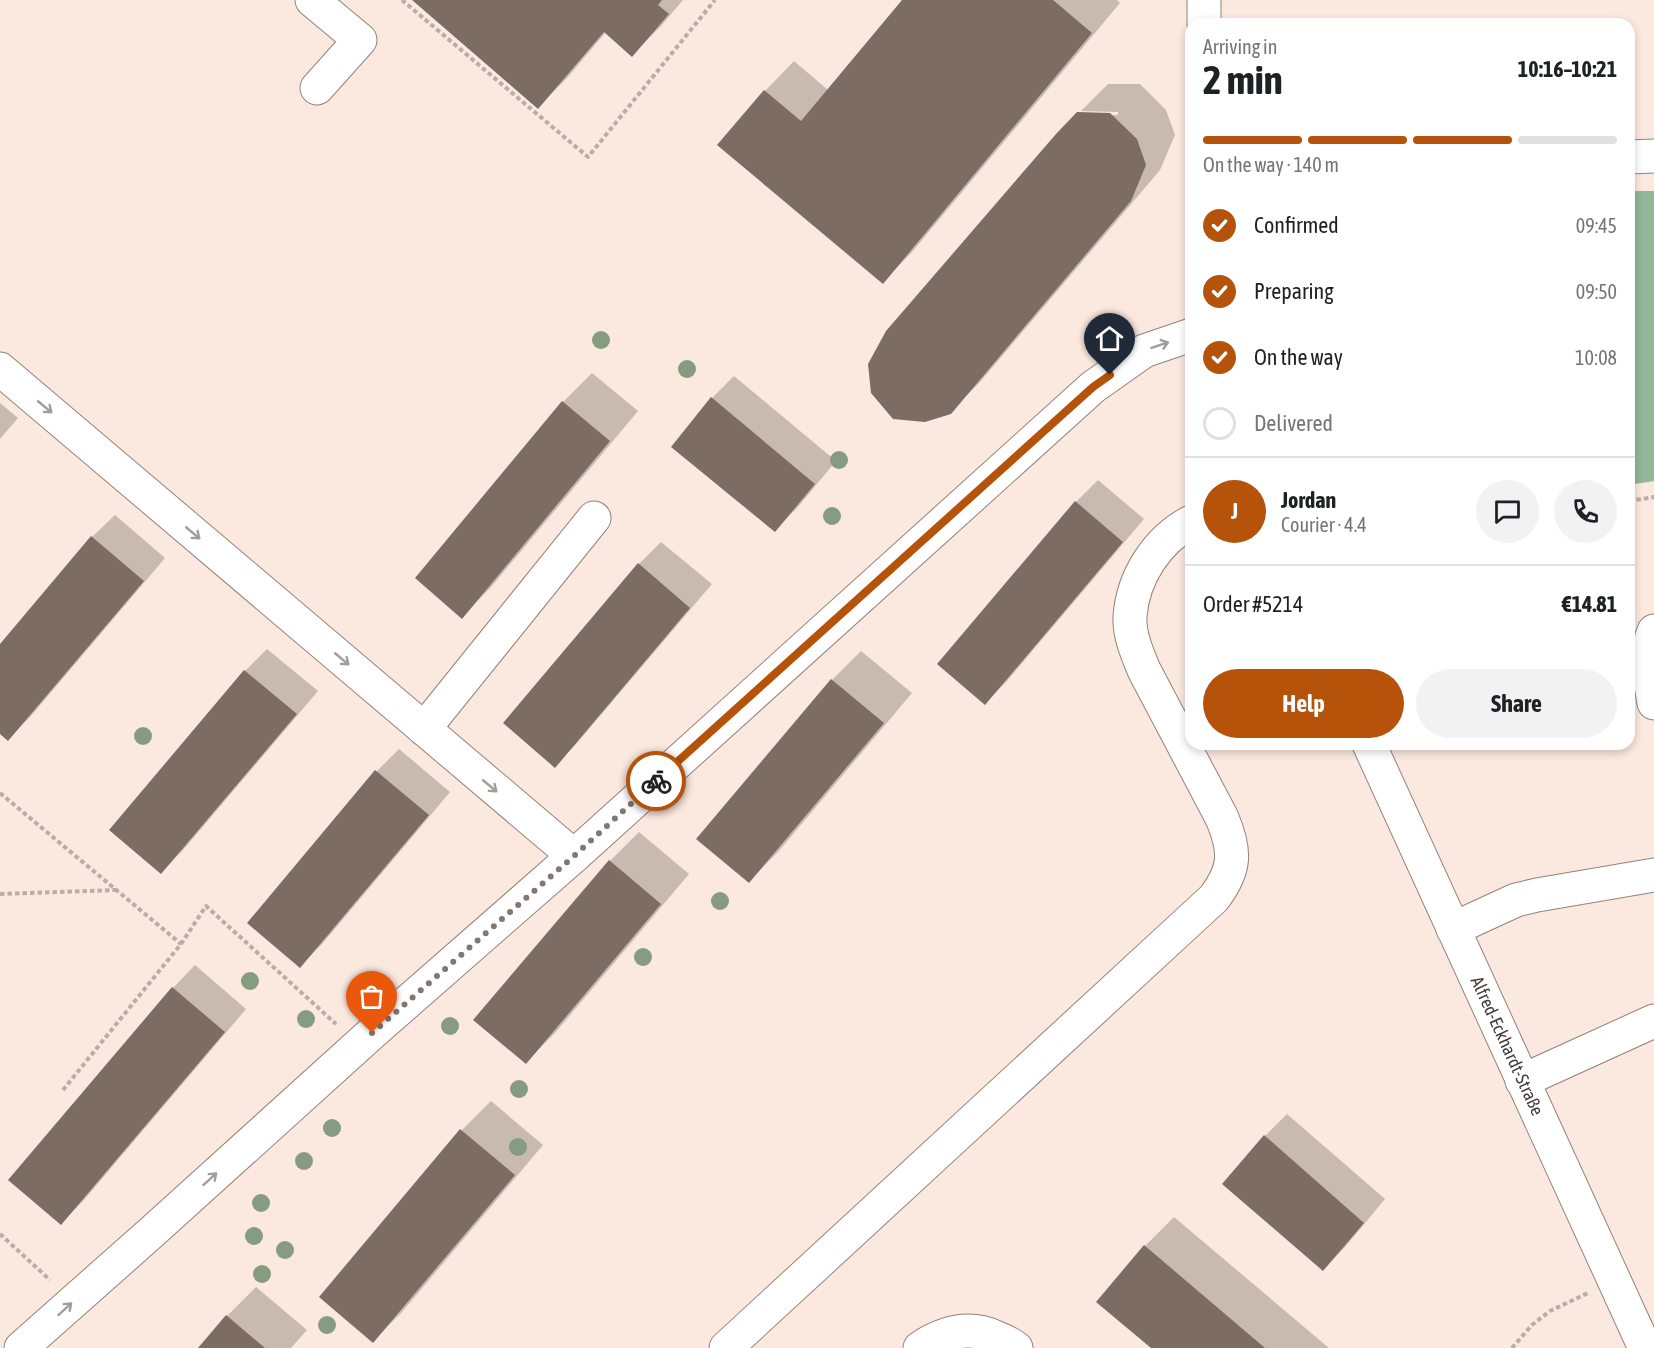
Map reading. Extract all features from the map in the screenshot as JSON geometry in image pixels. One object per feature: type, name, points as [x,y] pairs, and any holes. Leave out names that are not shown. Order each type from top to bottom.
[{"type":"street","points":[[312,0],[360,40],[317,88]]},
{"type":"street","points":[[1204,0],[1204,18]]},
{"type":"street","points":[[1635,156],[1654,156]]},
{"type":"street","points":[[21,1348],[356,1047],[574,856],[1093,387],[1144,351],[1185,337]]},
{"type":"street","points":[[0,369],[574,856]]},
{"type":"street","points":[[424,729],[594,518]]},
{"type":"street","points":[[1185,525],[1159,547],[1144,567],[1135,592],[1130,617],[1133,644],[1144,670],[1185,748]]},
{"type":"street","points":[[1654,630],[1650,640],[1648,667],[1654,703]]},
{"type":"street","points":[[726,1348],[1214,898],[1224,886],[1230,872],[1232,855],[1230,837],[1186,750]]},
{"type":"street","name":"Alfred-Eckhardt-Straße","points":[[1372,750],[1645,1348]]},
{"type":"street","points":[[1453,929],[1516,900],[1654,875]]},
{"type":"street","points":[[1522,1081],[1654,1021]]},
{"type":"street","points":[[920,1348],[934,1339],[959,1331],[983,1332],[1016,1348]]},
{"type":"path","points":[[402,0],[588,157],[715,0]]},
{"type":"path","points":[[1635,500],[1654,497]]},
{"type":"path","points":[[0,793],[181,944]]},
{"type":"path","points":[[0,894],[116,890]]},
{"type":"path","points":[[63,1090],[181,944],[206,906],[330,1017],[356,1047]]},
{"type":"path","points":[[0,1234],[73,1302]]},
{"type":"path","points":[[1512,1348],[1532,1325],[1550,1311],[1614,1281]]},
{"type":"green space","points":[[1635,191],[1654,191],[1654,481],[1635,484]]},
{"type":"building","points":[[412,0],[662,0],[658,5],[669,14],[632,57],[604,32],[538,109]]},
{"type":"building","points":[[902,0],[1053,0],[1092,33],[883,284],[717,145],[764,90],[801,121]]},
{"type":"building","points":[[1077,112],[1110,113],[1137,139],[1146,165],[1131,201],[951,414],[925,422],[893,419],[871,393],[868,364],[886,331]]},
{"type":"building","points":[[711,397],[815,484],[775,532],[671,447]]},
{"type":"building","points":[[562,401],[610,441],[462,619],[415,578]]},
{"type":"building","points":[[1075,501],[1123,542],[985,705],[937,664]]},
{"type":"building","points":[[91,536],[144,581],[8,741],[0,734],[0,644]]},
{"type":"building","points":[[638,563],[690,608],[555,768],[503,723]]},
{"type":"building","points":[[244,670],[297,714],[161,874],[109,830]]},
{"type":"building","points":[[831,679],[884,723],[749,883],[696,839]]},
{"type":"building","points":[[375,770],[429,815],[300,968],[247,923]]},
{"type":"building","points":[[609,860],[661,904],[526,1064],[473,1020]]},
{"type":"building","points":[[172,987],[225,1032],[61,1225],[8,1180]]},
{"type":"building","points":[[460,1129],[515,1175],[373,1343],[319,1297]]},
{"type":"building","points":[[1264,1135],[1364,1223],[1323,1271],[1222,1184]]},
{"type":"building","points":[[1144,1245],[1265,1348],[1151,1348],[1096,1302]]},
{"type":"building","points":[[226,1315],[265,1348],[198,1348]]},
{"type":"way so far","points":[[372,1033],[656,781]]},
{"type":"route","points":[[656,781],[1093,387],[1110,375]]}]
